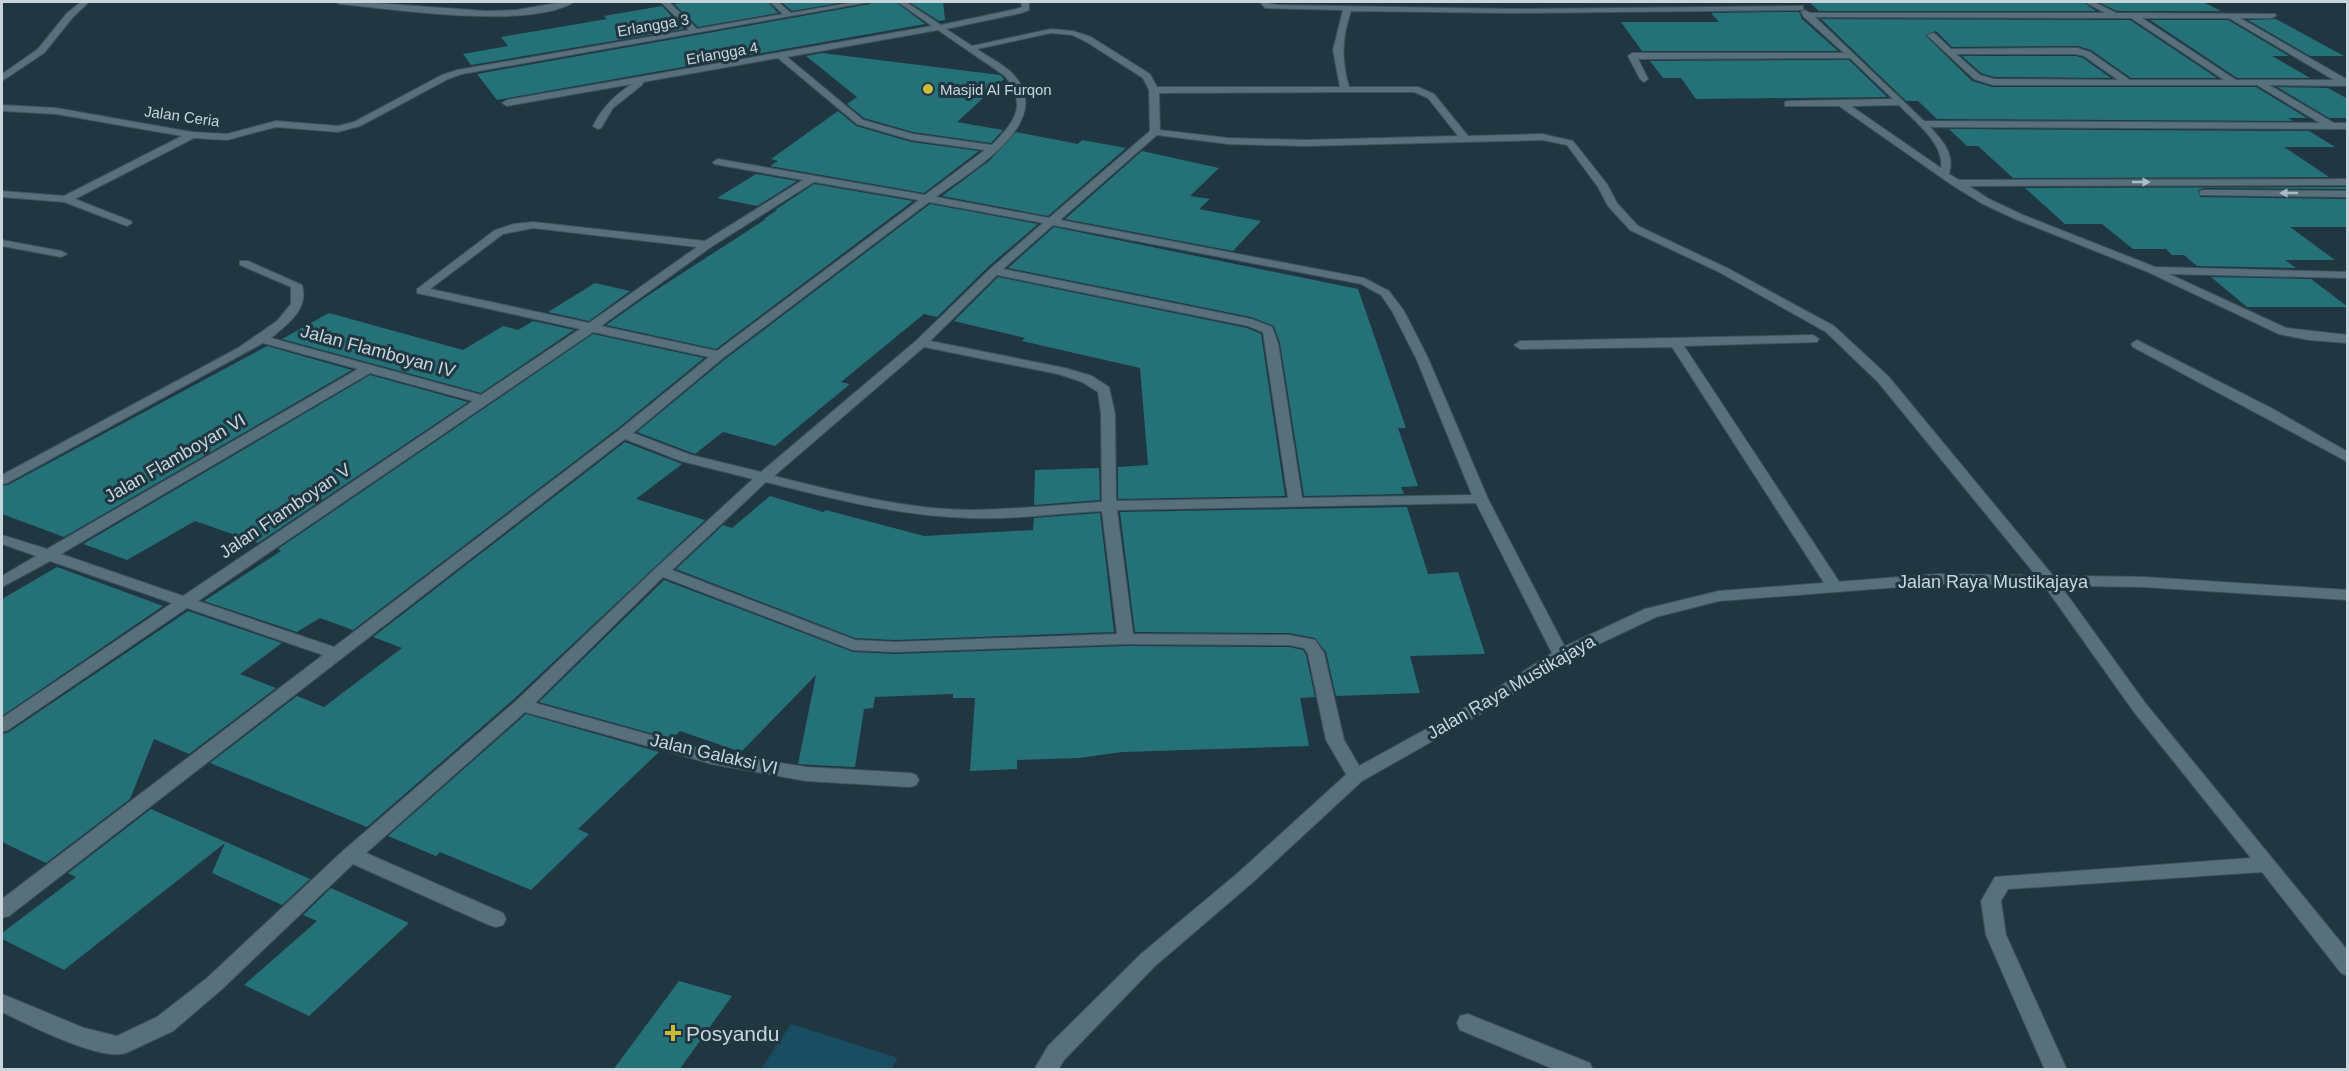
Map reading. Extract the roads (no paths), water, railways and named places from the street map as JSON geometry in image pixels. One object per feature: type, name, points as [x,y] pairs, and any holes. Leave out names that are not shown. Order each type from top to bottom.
[{"type":"street","points":[[2,78],[41,51],[70,15],[85,2]]},
{"type":"street","points":[[340,2],[503,13],[555,7],[570,2]]},
{"type":"street","points":[[665,2],[695,31]]},
{"type":"street","points":[[774,2],[789,15]]},
{"type":"street","name":"Erlangga 3","points":[[357,124],[445,77],[459,72],[867,2]]},
{"type":"street","points":[[2,910],[623,434],[719,355],[994,148],[1011,132],[1020,118],[1024,99],[1020,87],[1008,74],[972,48],[902,2]]},
{"type":"street","name":"Erlangga 4","points":[[507,103],[942,27],[1018,11],[1026,8],[1025,2]]},
{"type":"street","points":[[1264,2],[1268,6],[1277,7],[1347,10],[1640,11],[1801,8],[2116,16],[2272,16]]},
{"type":"street","points":[[2090,2],[2116,16]]},
{"type":"street","points":[[1801,8],[1923,124],[1946,154],[1947,165],[1944,175]]},
{"type":"street","points":[[1345,90],[1336,56],[1338,34],[1347,10]]},
{"type":"street","points":[[2133,16],[2235,83]]},
{"type":"street","points":[[2229,16],[2347,83]]},
{"type":"street","points":[[972,48],[1051,31],[1073,33],[1088,39],[1147,76],[1154,90],[1155,132]]},
{"type":"street","points":[[1931,35],[1977,77],[1985,81],[2347,83]]},
{"type":"street","points":[[1951,51],[2077,51],[2087,54],[2127,82]]},
{"type":"street","points":[[781,56],[860,122],[912,137],[994,148]]},
{"type":"street","points":[[1644,79],[1632,56],[1849,56]]},
{"type":"street","points":[[598,126],[610,105],[645,79]]},
{"type":"street","points":[[2258,83],[2348,135]]},
{"type":"street","points":[[1154,90],[1415,89],[1431,96],[1465,139]]},
{"type":"street","points":[[1788,104],[1901,102]]},
{"type":"street","points":[[1841,103],[1956,183],[2019,217],[2152,270],[2283,331],[2348,339]]},
{"type":"street","name":"Jalan Ceria","points":[[2,108],[56,111],[192,135],[230,137],[276,124],[338,129],[357,124]]},
{"type":"street","points":[[1923,124],[2348,126]]},
{"type":"street","points":[[2,1003],[81,1037],[118,1046],[165,1024],[214,984],[351,855],[522,705],[661,571],[764,477],[921,343],[994,271],[1155,132],[1240,142],[1304,143],[1542,137],[1570,143],[1603,186],[1612,204],[1634,228],[1723,270],[1830,329],[1882,379],[2049,581],[2140,708],[2348,967]]},
{"type":"street","points":[[66,199],[192,135]]},
{"type":"street","points":[[718,162],[927,198],[1364,281],[1385,293],[1398,312],[1422,358],[1480,500],[1561,655]]},
{"type":"street","name":"Jalan Flamboyan V","points":[[2,726],[590,328],[707,245],[813,178]]},
{"type":"street","points":[[1956,183],[2348,182]]},
{"type":"street","points":[[1970,191],[2348,194]]},
{"type":"street","points":[[2,194],[66,199],[127,223]]},
{"type":"street","points":[[707,245],[533,225],[514,227],[499,232],[421,291],[719,355]]},
{"type":"street","points":[[2,243],[61,254]]},
{"type":"street","points":[[2,480],[262,339],[297,306],[299,294],[296,285],[244,263]]},
{"type":"street","points":[[2152,270],[2348,275]]},
{"type":"street","points":[[994,271],[1251,323],[1268,330],[1272,343],[1296,504]]},
{"type":"street","name":"Jalan Flamboyan IV","points":[[262,339],[483,400]]},
{"type":"street","points":[[1520,345],[1813,339]]},
{"type":"street","points":[[921,343],[1060,371],[1087,379],[1104,390],[1108,414],[1108,506],[1126,639]]},
{"type":"street","points":[[1676,343],[1686,354],[1834,586]]},
{"type":"street","points":[[2137,345],[2278,417],[2348,458]]},
{"type":"street","name":"Jalan Flamboyan VI","points":[[2,582],[368,369]]},
{"type":"street","points":[[623,434],[686,458],[834,495],[925,511],[972,514],[1108,506],[1480,500]]},
{"type":"street","points":[[2,539],[337,654]]},
{"type":"street","points":[[661,571],[853,645],[895,647],[1126,639],[1289,640],[1309,644],[1316,653],[1335,740],[1356,776]]},
{"type":"street","name":"Jalan Raya Mustikajaya","points":[[1045,1070],[1056,1053],[1148,960],[1246,877],[1356,776],[1485,704],[1561,655],[1651,613],[1719,596],[1938,579],[2228,586],[2348,595]]},
{"type":"street","name":"Jalan Galaksi VI","points":[[522,705],[712,758],[806,774],[910,780]]},
{"type":"street","points":[[351,855],[496,919]]},
{"type":"street","points":[[2056,1070],[1996,935],[1991,901],[2002,882],[2267,864]]},
{"type":"street","points":[[1468,1023],[1582,1070]]},
{"type":"place","name":"Masjid Al Furqon","points":[[928,89]]},
{"type":"place","name":"Posyandu","points":[[673,1033]]}]
